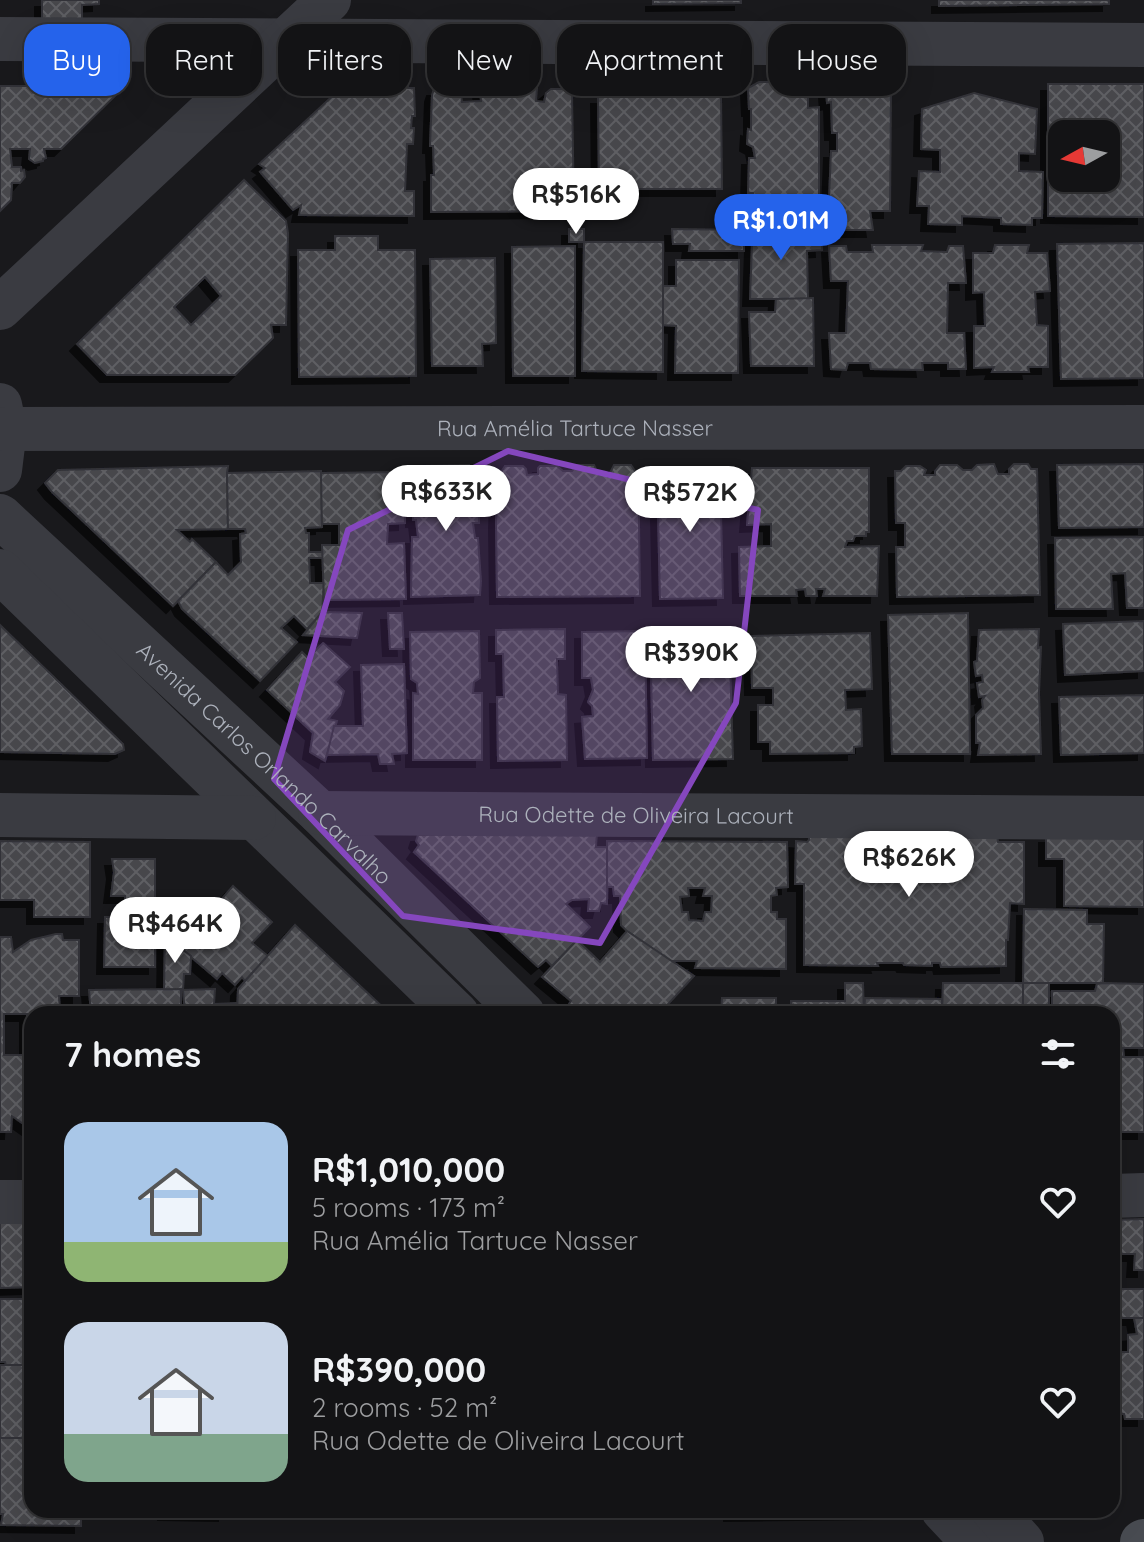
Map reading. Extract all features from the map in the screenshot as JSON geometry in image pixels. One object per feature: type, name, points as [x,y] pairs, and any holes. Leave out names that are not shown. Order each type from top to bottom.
[{"type":"street","points":[[304,24],[329,0]]},
{"type":"street","points":[[0,39],[278,41]]},
{"type":"street","points":[[411,42],[1144,45]]},
{"type":"street","points":[[0,308],[278,48]]},
{"type":"street","name":"Rua Amélia Tartuce Nasser","points":[[2,435],[1144,427]]},
{"type":"street","name":"Avenida Carlos Orlando Carvalho","points":[[0,516],[320,813],[515,1006]]},
{"type":"street","name":"Avenida Carlos Orlando Carvalho","points":[[0,571],[449,1006]]},
{"type":"street","name":"Rua Odette de Oliveira Lacourt","points":[[320,813],[1144,818]]},
{"type":"street","points":[[0,815],[254,818]]},
{"type":"street","points":[[1120,1196],[1144,1195]]},
{"type":"street","points":[[0,1202],[24,1202]]},
{"type":"street","points":[[950,1518],[973,1542]]},
{"type":"street","points":[[1000,1518],[1022,1542]]},
{"type":"highlighted area","points":[[508,451],[758,510],[736,703],[600,943],[403,916],[274,779],[348,530]]},
{"type":"building","points":[[42,0],[99,0],[99,4],[82,5],[82,24],[42,24]]},
{"type":"building","points":[[653,0],[741,0],[741,3],[653,4]]},
{"type":"building","points":[[939,0],[1109,0],[1109,4],[939,6]]},
{"type":"building","points":[[768,82],[768,96],[808,96],[808,108],[819,107],[819,212],[748,212],[749,205],[754,201],[753,193],[748,193],[749,158],[755,158],[753,147],[747,144],[748,129],[751,130],[748,96],[752,96],[752,86]]},
{"type":"building","points":[[1048,84],[1144,84],[1144,217],[1048,216],[1048,192],[1120,192],[1120,120],[1048,120]]},
{"type":"building","points":[[0,86],[24,86],[24,96],[115,96],[61,149],[44,149],[46,158],[43,161],[35,163],[29,159],[30,149],[10,149],[12,167],[21,167],[25,177],[20,183],[12,183],[11,200],[0,211]]},
{"type":"building","points":[[411,88],[414,88],[413,144],[407,144],[405,191],[414,191],[414,216],[299,215],[301,205],[293,210],[260,172],[265,168],[259,164],[332,96],[411,96]]},
{"type":"building","points":[[551,89],[557,89],[557,96],[572,96],[574,211],[431,212],[431,175],[434,175],[433,146],[430,146],[432,96],[461,96],[462,102],[481,101],[481,96],[536,96],[536,101],[544,102],[546,93]]},
{"type":"building","points":[[974,93],[1037,109],[1035,154],[1019,153],[1019,171],[1043,172],[1042,218],[1032,218],[1032,225],[1001,224],[1001,218],[962,216],[962,225],[928,224],[929,206],[917,206],[919,171],[940,172],[940,150],[921,149],[922,109]]},
{"type":"building","points":[[721,96],[722,189],[599,189],[598,97]]},
{"type":"building","points":[[826,96],[891,96],[890,211],[870,211],[873,230],[844,230],[842,211],[829,200],[831,151],[837,151],[837,133],[832,133],[831,102],[827,103]]},
{"type":"building","points":[[244,180],[286,221],[286,325],[271,325],[273,338],[235,375],[107,375],[77,344]],"holes":[[[205,277],[221,296],[191,325],[174,307]]]},
{"type":"building","points":[[569,229],[584,229],[584,242],[569,242]]},
{"type":"building","points":[[672,229],[744,230],[744,251],[689,251],[690,244],[673,244]]},
{"type":"building","points":[[744,230],[821,230],[822,250],[807,251],[808,299],[750,299],[752,244],[744,243]]},
{"type":"building","points":[[335,236],[378,236],[378,250],[415,250],[416,376],[299,377],[298,250],[335,250]]},
{"type":"building","points":[[584,242],[663,242],[663,372],[582,371]]},
{"type":"building","points":[[1144,243],[1144,378],[1061,379],[1057,244]]},
{"type":"building","points":[[872,245],[923,245],[921,251],[947,252],[949,246],[963,246],[966,283],[948,283],[947,333],[964,333],[966,369],[948,369],[948,363],[922,363],[923,370],[871,369],[870,363],[848,363],[846,370],[831,369],[829,333],[846,333],[848,281],[831,281],[829,246],[846,246],[847,252],[873,252]]},
{"type":"building","points":[[995,245],[1029,245],[1027,253],[1047,253],[1050,291],[1035,292],[1037,325],[1048,326],[1048,367],[1028,367],[1029,372],[992,372],[994,367],[974,368],[974,326],[985,326],[984,292],[973,293],[973,253],[993,253]]},
{"type":"building","points":[[575,246],[575,376],[513,376],[512,247]]},
{"type":"building","points":[[495,258],[496,343],[482,344],[483,366],[432,366],[430,259]]},
{"type":"building","points":[[676,260],[739,260],[738,373],[675,373],[676,326],[663,325],[663,286],[676,286]]},
{"type":"building","points":[[813,298],[814,366],[751,366],[749,312],[775,312],[776,299]]},
{"type":"building","points":[[994,464],[998,474],[1009,474],[1014,464],[1028,464],[1031,469],[1037,469],[1040,595],[897,597],[896,547],[905,547],[905,523],[896,523],[895,471],[901,471],[906,466],[920,466],[926,470],[924,475],[935,475],[940,465],[957,465],[963,470],[972,470],[977,465]]},
{"type":"building","points":[[1144,464],[1144,527],[1059,528],[1057,465]]},
{"type":"building","points":[[469,465],[469,472],[478,472],[479,523],[473,523],[475,538],[478,538],[480,595],[411,597],[412,537],[418,537],[416,520],[413,520],[412,473],[424,473],[423,466]]},
{"type":"building","points":[[577,465],[594,465],[598,474],[609,475],[614,465],[631,465],[635,471],[640,471],[640,596],[497,597],[498,472],[505,466],[523,466],[527,475],[538,474],[540,466],[557,466],[563,471],[572,471]]},
{"type":"building","points":[[228,466],[228,529],[177,530],[190,542],[192,539],[216,562],[173,606],[45,483],[58,470]]},
{"type":"building","points":[[720,468],[723,598],[660,599],[657,469]]},
{"type":"building","points":[[752,468],[869,468],[869,532],[866,536],[855,536],[853,541],[847,541],[845,547],[879,546],[877,596],[823,596],[825,589],[816,589],[817,596],[806,596],[805,589],[796,590],[797,596],[740,596],[739,547],[771,546],[771,524],[747,525]]},
{"type":"building","points":[[321,471],[322,527],[305,528],[309,533],[309,552],[323,552],[323,558],[309,558],[310,583],[324,583],[322,613],[307,629],[294,616],[281,628],[297,642],[260,681],[182,609],[178,601],[216,562],[228,575],[241,562],[240,534],[246,533],[245,529],[228,529],[227,473]]},
{"type":"building","points":[[404,472],[405,523],[388,524],[387,544],[404,543],[406,599],[324,600],[322,545],[339,545],[339,524],[322,524],[321,473]]},
{"type":"building","points":[[1144,537],[1144,608],[1127,608],[1125,573],[1111,574],[1113,609],[1056,609],[1055,538]]},
{"type":"building","points":[[322,612],[362,613],[357,638],[303,635]]},
{"type":"building","points":[[388,613],[402,613],[404,649],[390,649]]},
{"type":"building","points":[[968,613],[970,754],[892,754],[888,615]]},
{"type":"building","points":[[1144,621],[1144,671],[1065,675],[1063,624]]},
{"type":"building","points":[[0,625],[123,744],[124,750],[115,754],[0,752]]},
{"type":"building","points":[[729,627],[733,759],[653,760],[650,628]]},
{"type":"building","points":[[565,629],[565,659],[557,659],[558,694],[566,695],[567,760],[498,761],[497,697],[504,697],[503,654],[496,654],[496,630]]},
{"type":"building","points":[[1039,629],[1041,754],[978,755],[980,743],[976,743],[976,715],[983,708],[985,696],[979,697],[977,683],[983,682],[982,675],[976,676],[974,662],[977,661],[979,630]]},
{"type":"building","points":[[479,631],[480,678],[474,682],[473,693],[482,693],[482,760],[413,760],[413,693],[418,694],[417,683],[411,679],[410,632]]},
{"type":"building","points":[[645,631],[647,758],[585,759],[582,717],[593,716],[592,706],[588,702],[593,690],[591,678],[582,678],[582,632]]},
{"type":"building","points":[[870,633],[872,689],[845,690],[846,710],[861,709],[862,746],[854,747],[854,753],[770,754],[770,742],[758,742],[758,705],[773,705],[773,688],[752,688],[751,636]]},
{"type":"building","points":[[323,643],[350,667],[335,682],[344,691],[340,705],[328,719],[337,721],[325,761],[310,752],[313,733],[267,690],[302,652],[308,658]]},
{"type":"building","points":[[404,664],[407,753],[392,754],[394,764],[380,764],[378,754],[327,755],[334,726],[363,726],[361,665]]},
{"type":"building","points":[[1144,695],[1144,753],[1061,755],[1059,697]]},
{"type":"building","points":[[597,832],[596,847],[608,847],[607,904],[601,903],[599,911],[588,911],[589,899],[572,900],[566,904],[590,927],[552,966],[546,960],[538,967],[414,852],[419,845],[416,841],[418,835]]},
{"type":"building","points":[[997,835],[998,842],[1024,842],[1024,904],[1010,903],[1006,966],[941,967],[940,963],[932,963],[932,966],[903,963],[877,963],[878,966],[804,965],[804,884],[795,884],[796,841],[807,842],[809,837]]},
{"type":"building","points":[[1046,836],[1144,836],[1144,907],[1064,906],[1064,859],[1046,859]]},
{"type":"building","points":[[0,841],[90,842],[90,917],[34,917],[34,900],[0,900]]},
{"type":"building","points":[[607,841],[787,842],[788,887],[776,888],[777,895],[771,896],[771,912],[777,912],[777,919],[786,919],[786,969],[695,968],[697,961],[671,961],[621,925],[620,896],[614,896],[613,887],[607,887]],"holes":[[[688,888],[705,888],[703,896],[712,896],[711,912],[705,912],[703,921],[689,920],[688,912],[682,912],[680,897],[689,896]]]},
{"type":"building","points":[[112,859],[155,859],[155,967],[104,967],[105,917],[126,917],[125,896],[111,896]]},
{"type":"building","points":[[233,886],[272,922],[252,943],[268,956],[245,981],[242,977],[235,985],[222,973],[217,979],[178,946],[193,930],[189,925],[201,911],[208,915]]},
{"type":"building","points":[[1024,909],[1087,910],[1087,924],[1104,924],[1103,983],[1023,983]]},
{"type":"building","points":[[295,925],[382,1006],[237,1006],[238,989]]},
{"type":"building","points":[[627,931],[694,976],[666,1006],[571,1006],[571,1001],[542,977],[577,940],[600,962]]},
{"type":"building","points":[[165,932],[191,956],[190,974],[184,974],[183,990],[164,990]]},
{"type":"building","points":[[56,934],[62,934],[63,940],[79,940],[79,996],[59,996],[60,1006],[24,1006],[24,1014],[4,1014],[4,1055],[24,1055],[24,1124],[12,1116],[11,1132],[0,1132],[0,937],[11,937],[13,952],[31,940]]},
{"type":"building","points":[[845,983],[863,983],[864,1006],[791,1006],[791,1001],[845,1001]]},
{"type":"building","points":[[943,983],[1023,983],[1023,1006],[942,1006]]},
{"type":"building","points":[[1023,983],[1049,983],[1049,1006],[1023,1006]]},
{"type":"building","points":[[1097,984],[1144,984],[1144,1048],[1123,1048],[1124,1057],[1120,1057],[1120,1006],[1052,1006],[1052,991],[1095,991]]},
{"type":"building","points":[[181,989],[181,1006],[90,1006],[89,990]]},
{"type":"building","points":[[215,989],[214,1004],[237,1003],[237,1006],[184,1006],[183,990]]},
{"type":"building","points":[[722,998],[776,998],[776,1006],[722,1006]]},
{"type":"building","points":[[865,998],[942,999],[942,1006],[864,1006]]},
{"type":"building","points":[[1120,1057],[1144,1057],[1144,1132],[1120,1132]]},
{"type":"building","points":[[1144,1219],[1144,1270],[1134,1270],[1135,1254],[1120,1254],[1120,1220]]},
{"type":"building","points":[[0,1220],[24,1220],[24,1287],[0,1288]]},
{"type":"building","points":[[1120,1289],[1144,1289],[1144,1318],[1120,1318]]},
{"type":"building","points":[[0,1299],[24,1299],[24,1365],[0,1362]]},
{"type":"building","points":[[1134,1318],[1144,1318],[1144,1419],[1125,1419],[1124,1414],[1120,1414],[1120,1352],[1128,1352],[1128,1335],[1137,1334]]},
{"type":"building","points":[[0,1365],[24,1365],[24,1438],[0,1438]]},
{"type":"building","points":[[0,1438],[24,1438],[24,1518],[81,1518],[81,1526],[1,1525],[3,1514],[0,1514]]}]
